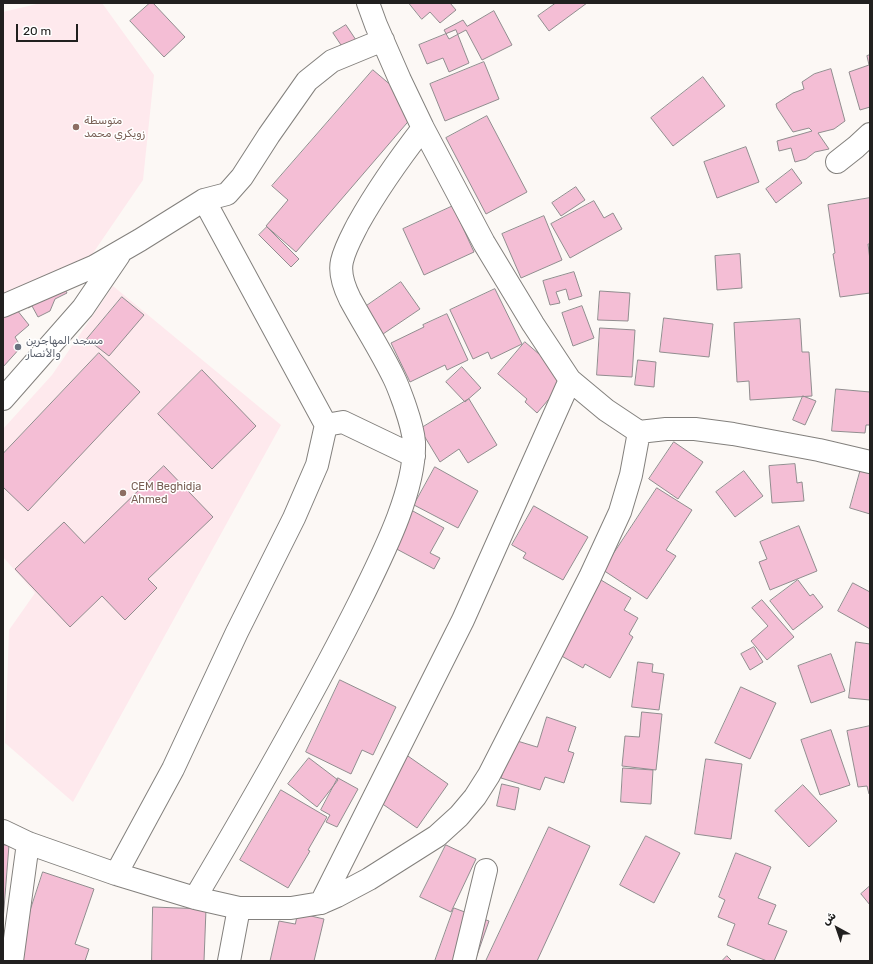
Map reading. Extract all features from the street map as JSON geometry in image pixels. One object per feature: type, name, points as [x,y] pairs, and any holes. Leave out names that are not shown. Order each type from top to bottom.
[{"type":"street","points":[[368,3],[383,40],[424,128],[484,244],[533,324],[570,380],[606,410],[638,432],[666,429],[695,429],[732,434],[819,450],[870,462]]},
{"type":"street","points":[[3,306],[95,266],[204,200],[227,194],[242,177],[307,81],[332,61],[383,40]]},
{"type":"street","points":[[195,898],[258,793],[349,623],[396,521],[410,482],[414,456],[414,440],[410,418],[394,378],[344,287],[341,274],[342,261],[348,246],[369,204],[394,166],[424,128]]},
{"type":"street","points":[[837,162],[870,134]]},
{"type":"street","points":[[116,874],[173,769],[237,632],[294,518],[317,465],[326,425],[204,200]]},
{"type":"street","points":[[3,399],[82,308],[122,250]]},
{"type":"street","points":[[321,903],[463,620],[570,380]]},
{"type":"street","points":[[326,425],[343,422],[414,456]]},
{"type":"street","points":[[3,831],[28,843],[116,874],[195,898],[239,908],[291,908],[321,903],[369,879],[437,836],[459,816],[475,797],[489,775],[590,576],[620,512],[631,475],[638,432]]},
{"type":"street","points":[[12,961],[28,843]]},
{"type":"street","points":[[464,961],[486,870]]},
{"type":"street","points":[[230,961],[239,908]]},
{"type":"shaded area","name":"متوسطة زويكري محمد","points":[[41,3],[102,3],[154,75],[143,180],[89,259],[3,300],[3,12]]},
{"type":"shaded area","name":"CEM Beghidja Ahmed","points":[[113,286],[281,425],[73,802],[5,743],[9,630],[35,593],[3,557],[3,429],[52,375]]},
{"type":"building","points":[[150,3],[153,3],[185,37],[164,57],[130,21]]},
{"type":"building","points":[[409,3],[450,3],[456,10],[440,23],[430,12],[422,19]]},
{"type":"building","points":[[556,3],[587,3],[549,31],[538,16]]},
{"type":"building","points":[[494,11],[512,45],[482,60],[466,30],[449,39],[444,30],[463,20],[467,26]]},
{"type":"building","points":[[346,25],[356,40],[343,48],[333,33]]},
{"type":"building","points":[[456,30],[469,63],[449,72],[443,58],[427,64],[419,45]]},
{"type":"building","points":[[870,55],[870,107],[860,110],[849,72],[869,65],[867,56]]},
{"type":"building","points":[[484,62],[499,99],[445,121],[430,84]]},
{"type":"building","points":[[831,69],[845,121],[834,129],[818,133],[829,149],[815,152],[806,159],[795,162],[791,148],[779,151],[777,141],[812,131],[809,128],[793,132],[777,108],[776,104],[793,93],[804,89],[802,82],[814,74]]},
{"type":"building","points":[[373,70],[419,109],[296,252],[266,226],[288,200],[272,186]]},
{"type":"building","points":[[703,77],[725,106],[673,146],[651,118]]},
{"type":"building","points":[[487,116],[527,192],[486,214],[446,138]]},
{"type":"building","points":[[746,147],[759,182],[717,198],[704,162]]},
{"type":"building","points":[[792,169],[802,183],[776,203],[766,189]]},
{"type":"building","points":[[576,187],[585,200],[561,216],[552,203]]},
{"type":"building","points":[[870,198],[870,244],[868,244],[870,260],[870,293],[840,297],[833,254],[835,253],[828,205]]},
{"type":"building","points":[[594,201],[604,218],[613,213],[622,229],[570,258],[551,224]]},
{"type":"building","points":[[453,206],[474,252],[424,275],[403,229]]},
{"type":"building","points":[[544,216],[562,260],[521,278],[502,234]]},
{"type":"building","points":[[267,227],[299,259],[291,267],[259,235]]},
{"type":"building","points":[[740,254],[742,288],[717,290],[715,256]]},
{"type":"building","points":[[574,272],[582,296],[569,300],[566,289],[556,292],[560,303],[550,305],[543,281]]},
{"type":"building","points":[[401,282],[420,309],[383,334],[365,307]]},
{"type":"building","points":[[62,284],[67,293],[55,299],[50,311],[38,317],[32,306],[28,308],[25,301]]},
{"type":"building","points":[[495,289],[522,344],[491,359],[488,352],[473,359],[450,310]]},
{"type":"building","points":[[600,291],[630,293],[628,321],[598,320]]},
{"type":"building","points":[[122,297],[144,315],[109,356],[87,339]]},
{"type":"building","points":[[13,305],[29,325],[15,337],[21,347],[3,367],[3,313]]},
{"type":"building","points":[[582,306],[594,338],[573,346],[562,313]]},
{"type":"building","points":[[447,314],[468,360],[447,370],[445,365],[410,382],[391,343],[424,327],[423,325]]},
{"type":"building","points":[[664,318],[713,324],[709,357],[660,352]]},
{"type":"building","points":[[800,319],[802,352],[809,352],[812,396],[750,400],[749,381],[737,382],[734,323]]},
{"type":"building","points":[[600,328],[635,330],[632,377],[597,375]]},
{"type":"building","points":[[525,342],[567,378],[537,413],[525,402],[527,399],[498,374]]},
{"type":"building","points":[[99,353],[140,392],[28,511],[3,487],[3,454]]},
{"type":"building","points":[[638,360],[656,362],[654,387],[635,385]]},
{"type":"building","points":[[462,367],[481,388],[465,402],[446,382]]},
{"type":"building","points":[[202,370],[256,426],[212,469],[158,414]]},
{"type":"building","points":[[836,389],[870,392],[870,425],[866,425],[865,433],[832,431]]},
{"type":"building","points":[[803,396],[816,401],[805,425],[793,420]]},
{"type":"building","points":[[469,399],[497,445],[468,463],[459,449],[440,462],[420,429]]},
{"type":"building","points":[[674,442],[703,462],[678,499],[649,479]]},
{"type":"building","points":[[795,464],[797,483],[802,482],[804,501],[772,503],[769,466]]},
{"type":"building","points":[[862,465],[870,467],[870,514],[850,508]]},
{"type":"building","points":[[164,466],[213,517],[148,579],[157,588],[125,620],[102,596],[70,627],[15,569],[64,522],[84,543]]},
{"type":"building","points":[[435,467],[478,491],[458,528],[414,505]]},
{"type":"building","points":[[744,471],[763,496],[735,517],[716,492]]},
{"type":"building","points":[[657,488],[692,510],[666,550],[676,556],[647,599],[603,570]]},
{"type":"building","points":[[534,506],[588,537],[563,580],[523,558],[526,553],[512,545]]},
{"type":"building","points":[[411,510],[444,528],[430,553],[440,558],[434,569],[391,546]]},
{"type":"building","points":[[799,526],[817,571],[770,590],[759,562],[767,559],[760,542]]},
{"type":"building","points":[[601,580],[631,598],[624,610],[638,618],[629,634],[633,637],[610,678],[585,664],[583,668],[558,654]]},
{"type":"building","points":[[798,580],[810,596],[813,594],[823,607],[793,630],[770,601]]},
{"type":"building","points":[[853,583],[870,592],[870,629],[838,611]]},
{"type":"building","points":[[762,600],[794,637],[767,660],[751,641],[768,626],[752,608]]},
{"type":"building","points":[[856,642],[870,644],[870,700],[849,698]]},
{"type":"building","points":[[754,647],[763,662],[750,670],[741,654]]},
{"type":"building","points":[[831,654],[845,691],[811,703],[798,666]]},
{"type":"building","points":[[638,662],[653,664],[652,672],[664,674],[659,710],[632,707]]},
{"type":"building","points":[[340,680],[396,707],[373,755],[362,750],[351,774],[306,752]]},
{"type":"building","points":[[741,687],[776,703],[750,759],[715,743]]},
{"type":"building","points":[[642,712],[662,714],[656,770],[622,766],[625,736],[639,737]]},
{"type":"building","points":[[547,717],[576,727],[568,751],[574,753],[564,783],[545,777],[540,790],[501,778],[514,740],[537,747]]},
{"type":"building","points":[[870,726],[869,794],[867,786],[858,787],[847,731]]},
{"type":"building","points":[[831,730],[850,785],[820,795],[801,740]]},
{"type":"building","points":[[405,754],[448,784],[417,828],[374,798]]},
{"type":"building","points":[[309,758],[338,780],[317,807],[288,784]]},
{"type":"building","points":[[706,759],[742,764],[731,839],[695,834]]},
{"type":"building","points":[[623,768],[653,770],[651,804],[621,802]]},
{"type":"building","points":[[338,778],[358,789],[337,827],[326,822],[330,815],[321,810]]},
{"type":"building","points":[[502,784],[519,788],[515,810],[497,806]]},
{"type":"building","points":[[803,785],[837,821],[809,847],[775,811]]},
{"type":"building","points":[[281,790],[327,817],[308,850],[310,851],[288,888],[240,860]]},
{"type":"building","points":[[549,827],[590,846],[537,961],[486,961]]},
{"type":"building","points":[[646,836],[680,853],[654,903],[620,885]]},
{"type":"building","points":[[3,845],[9,845],[3,921]]},
{"type":"building","points":[[446,845],[476,859],[451,912],[420,897]]},
{"type":"building","points":[[736,853],[771,867],[758,898],[776,905],[768,924],[787,931],[774,961],[767,961],[727,945],[735,924],[718,917],[725,900],[719,897]]},
{"type":"building","points":[[43,872],[94,889],[75,944],[89,949],[85,961],[14,961]]},
{"type":"building","points":[[870,886],[870,905],[861,894]]},
{"type":"building","points":[[153,907],[206,909],[204,961],[152,961]]},
{"type":"building","points":[[454,908],[489,921],[475,961],[435,961]]},
{"type":"building","points":[[298,913],[324,919],[314,961],[270,961],[279,921],[295,924]]},
{"type":"building","points":[[727,956],[732,961],[722,961]]},
{"type":"place","name":"متوسطة زويكري محمد","points":[[76,127]]},
{"type":"place","name":"مسجد المهاجرين والأنصار","points":[[18,347]]},
{"type":"place","name":"CEM Beghidja Ahmed","points":[[123,493]]}]
